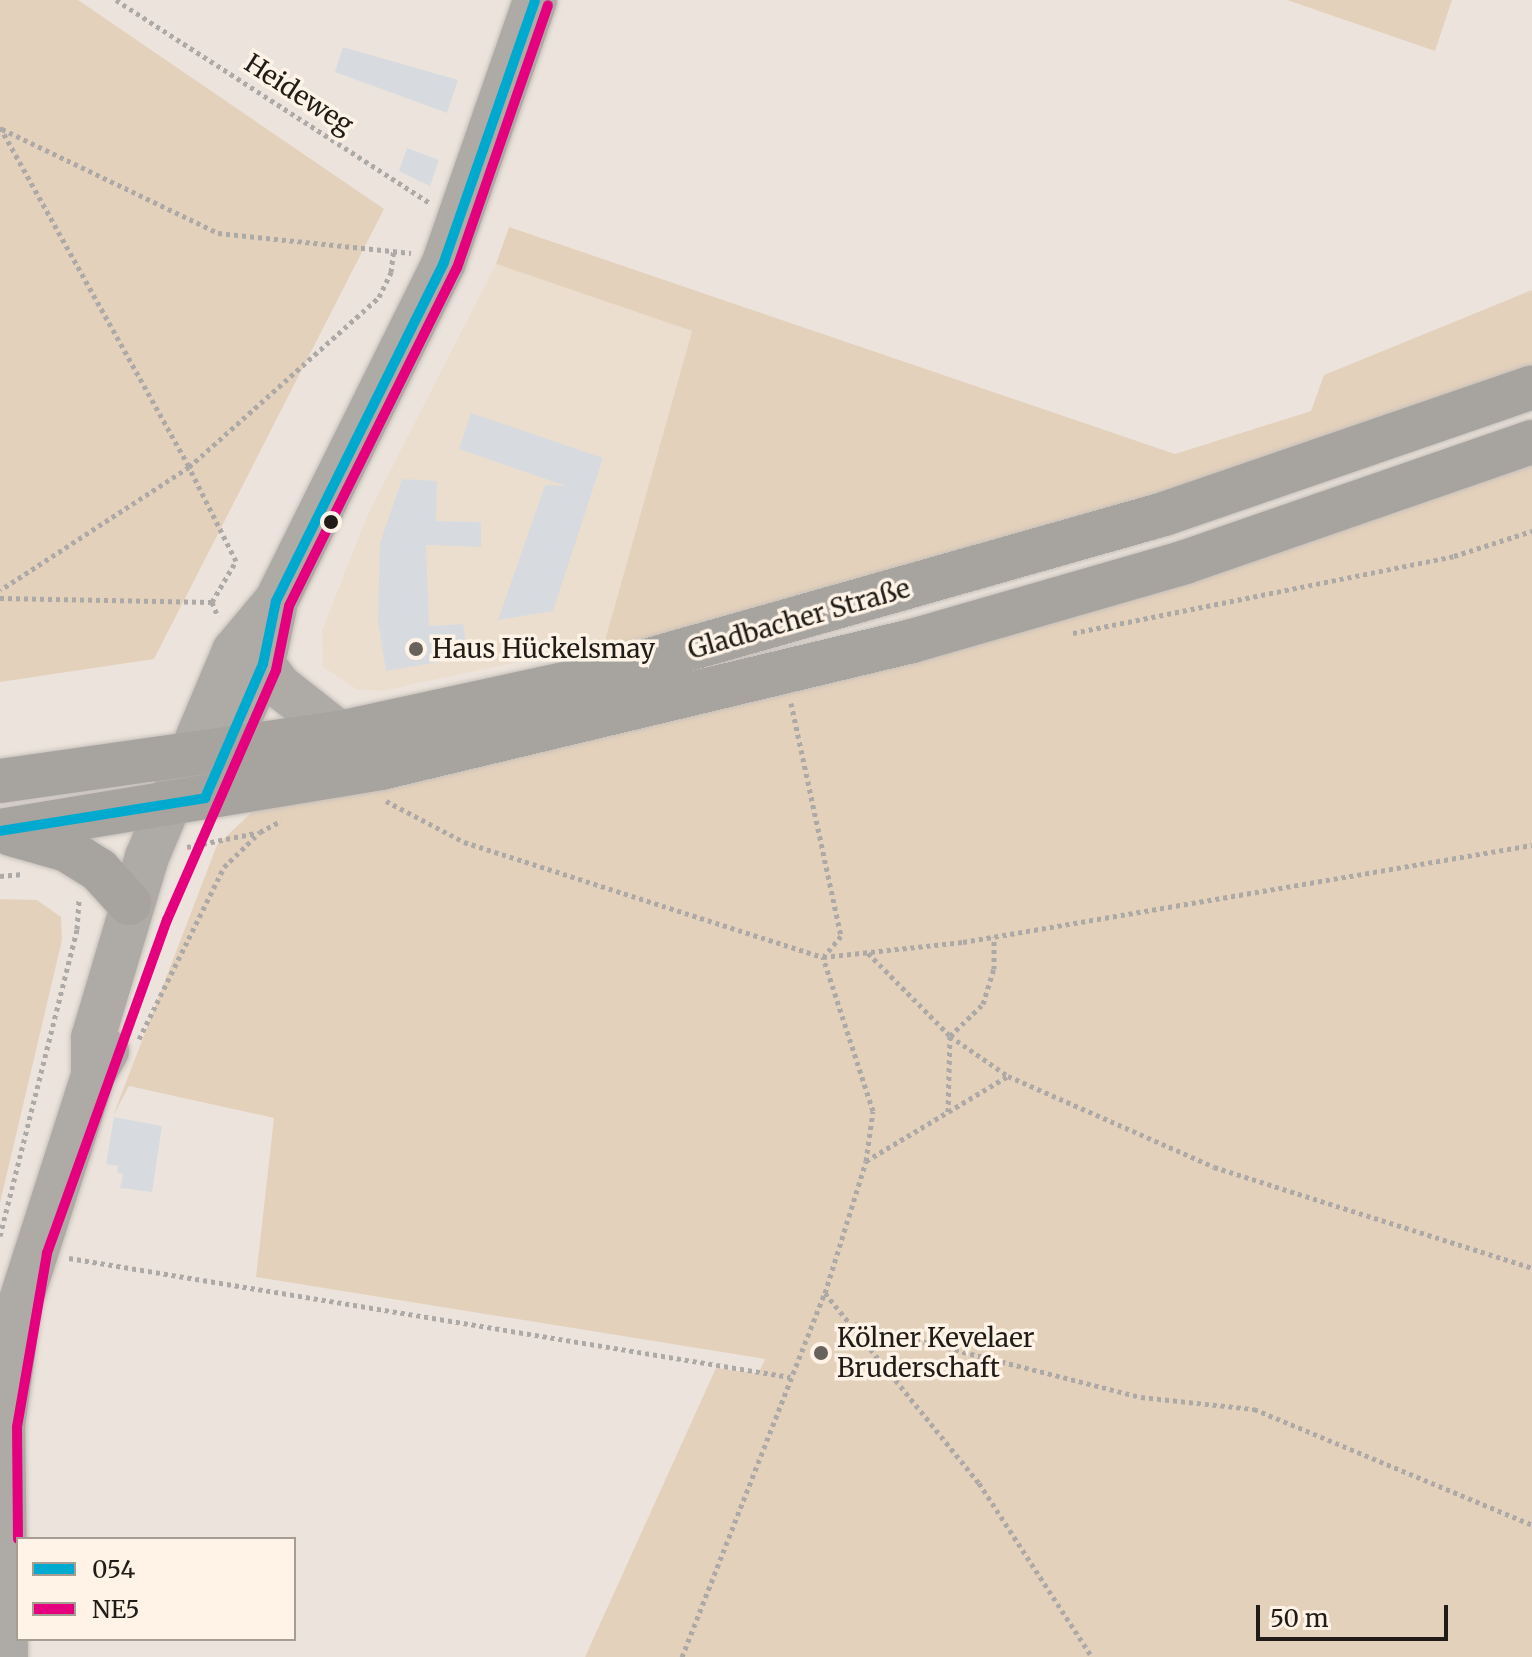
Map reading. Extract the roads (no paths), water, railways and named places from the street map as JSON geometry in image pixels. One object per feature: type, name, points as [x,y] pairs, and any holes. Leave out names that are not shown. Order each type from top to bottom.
[{"type":"main road","points":[[211,748],[234,651],[276,601],[444,262],[535,0]]},
{"type":"main road","name":"Gladbacher Straße","points":[[0,781],[211,748],[339,733],[572,682],[1164,514],[1532,387]]},
{"type":"main road","name":"Gladbacher Straße","points":[[1,831],[381,768],[912,641],[1185,562],[1532,442]]},
{"type":"main road","points":[[93,1075],[93,1038],[129,903],[188,800],[211,748],[263,664],[276,601]]},
{"type":"main road","points":[[263,664],[278,685],[339,733]]},
{"type":"main road","points":[[6,1657],[3,1426],[17,1243],[93,1075],[112,1044],[188,800]]},
{"type":"main road","points":[[1,831],[67,850],[99,870],[129,903]]},
{"type":"place","name":"Haus Hückelsmay","points":[[416,649]]},
{"type":"place","name":"Kölner Kevelaer Bruderschaft","points":[[821,1353]]}]
